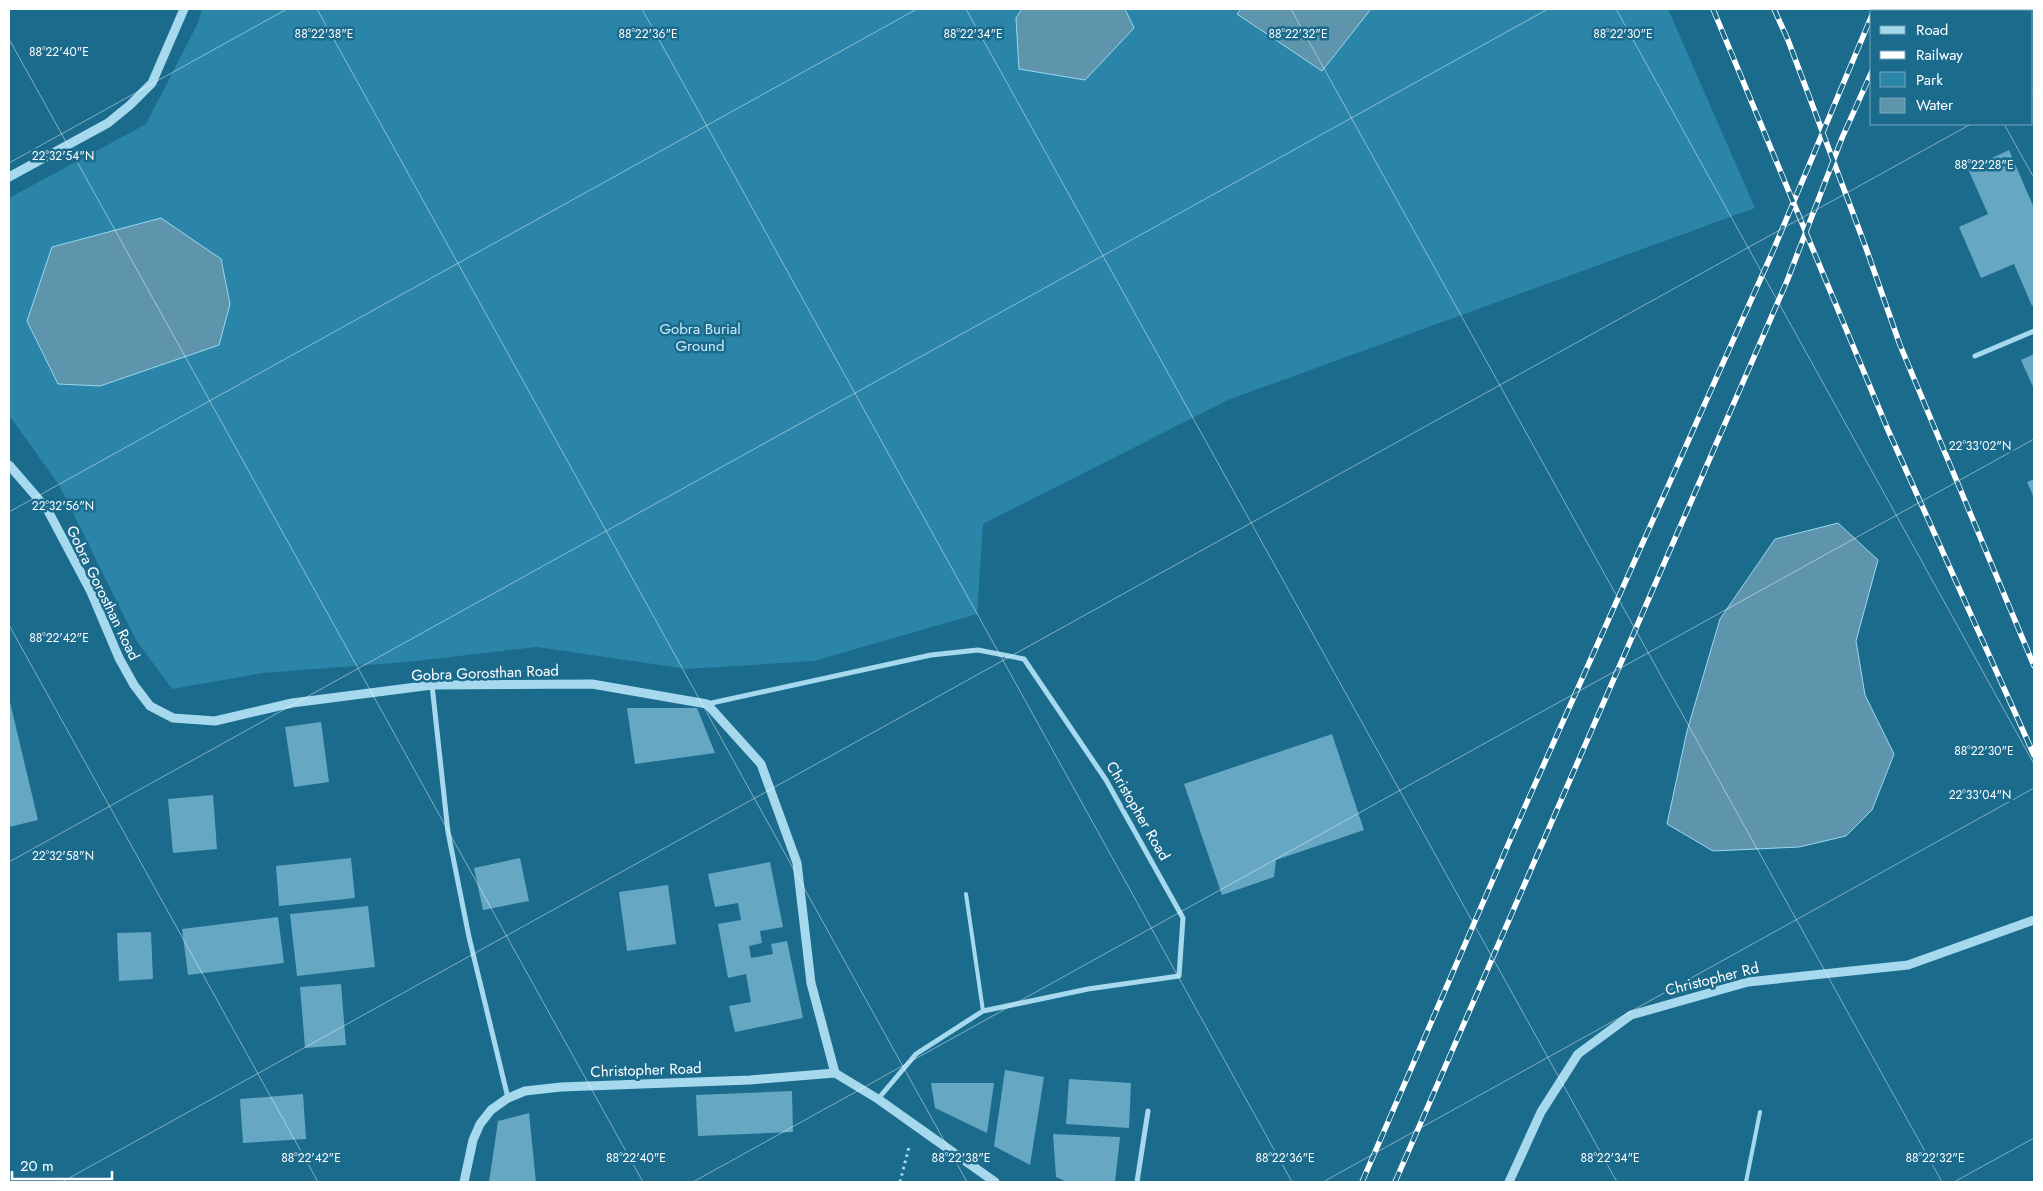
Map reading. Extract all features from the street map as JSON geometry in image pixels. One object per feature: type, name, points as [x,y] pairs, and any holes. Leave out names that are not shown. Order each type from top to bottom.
[{"type":"street","points":[[9,177],[108,123],[130,105],[152,82],[184,9]]},
{"type":"street","points":[[1975,356],[2034,331]]},
{"type":"street","name":"Gobra Gorosthan Road","points":[[9,465],[47,509],[91,592],[119,658],[134,685],[150,706],[173,718],[215,721],[292,703],[432,685],[592,684],[707,704]]},
{"type":"street","name":"Christopher Road","points":[[707,704],[931,654],[978,650],[1024,659],[1106,780],[1183,918],[1179,976],[1088,988],[983,1011],[916,1054],[878,1099]]},
{"type":"street","points":[[432,685],[448,832],[469,937],[508,1098]]},
{"type":"street","points":[[707,704],[762,764],[797,863],[811,984],[835,1073],[878,1099],[995,1182]]},
{"type":"street","name":"Christopher Rd","points":[[1509,1182],[1541,1112],[1578,1054],[1631,1015],[1748,982],[1908,965],[2034,920]]},
{"type":"street","name":"Christopher Road","points":[[464,1182],[473,1140],[480,1124],[492,1110],[508,1098],[525,1091],[561,1087],[750,1080],[835,1073]]},
{"type":"street","points":[[1137,1182],[1148,1111]]},
{"type":"lane","points":[[966,894],[983,1011]]},
{"type":"lane","points":[[1746,1182],[1760,1112]]},
{"type":"path","points":[[900,1182],[915,1125]]},
{"type":"green space","name":"Gobra Burial Ground","points":[[202,9],[1668,9],[1755,208],[1228,400],[983,524],[977,614],[814,661],[687,669],[537,647],[407,662],[263,673],[172,689],[136,640],[59,485],[9,415],[9,198],[146,124],[198,23]]},
{"type":"water","points":[[1022,9],[1125,9],[1134,28],[1085,80],[1019,69],[1016,18]]},
{"type":"water","points":[[1241,9],[1371,9],[1322,71],[1237,14]]},
{"type":"water","points":[[161,218],[221,259],[230,304],[219,345],[100,386],[58,384],[27,321],[52,247]]},
{"type":"water","points":[[1838,523],[1878,560],[1856,641],[1865,695],[1894,754],[1872,810],[1846,836],[1799,847],[1713,851],[1667,824],[1687,731],[1720,619],[1775,539]]},
{"type":"building","points":[[2009,150],[2034,208],[2034,305],[2032,306],[2014,264],[1981,278],[1959,227],[1988,214],[1968,169]]},
{"type":"building","points":[[2034,354],[2034,389],[2021,360]]},
{"type":"building","points":[[2034,479],[2034,498],[2027,482]]},
{"type":"building","points":[[9,698],[38,820],[9,827]]},
{"type":"building","points":[[627,708],[697,708],[715,753],[635,764]]},
{"type":"building","points":[[321,722],[329,782],[294,787],[285,727]]},
{"type":"building","points":[[1332,734],[1364,830],[1276,860],[1274,877],[1222,895],[1184,784]]},
{"type":"building","points":[[213,795],[217,849],[173,853],[168,799]]},
{"type":"building","points":[[351,858],[355,898],[279,906],[276,866]]},
{"type":"building","points":[[520,858],[529,901],[483,910],[474,868]]},
{"type":"building","points":[[770,862],[783,927],[760,931],[762,943],[749,946],[751,958],[773,954],[771,944],[787,941],[803,1018],[735,1032],[729,1006],[751,1002],[746,974],[728,978],[718,924],[741,920],[738,903],[715,907],[708,874]]},
{"type":"building","points":[[668,885],[676,944],[627,951],[619,892]]},
{"type":"building","points":[[368,906],[375,967],[297,976],[290,914]]},
{"type":"building","points":[[278,917],[284,963],[188,975],[182,929]]},
{"type":"building","points":[[151,932],[153,979],[119,981],[117,933]]},
{"type":"building","points":[[341,984],[346,1045],[305,1048],[300,987]]},
{"type":"building","points":[[1005,1070],[1044,1077],[1030,1165],[994,1146]]},
{"type":"building","points":[[1069,1079],[1131,1083],[1129,1128],[1066,1124]]},
{"type":"building","points":[[931,1083],[994,1083],[987,1133],[935,1108]]},
{"type":"building","points":[[792,1091],[793,1132],[698,1136],[696,1095]]},
{"type":"building","points":[[303,1094],[306,1139],[243,1143],[240,1099]]},
{"type":"building","points":[[529,1113],[536,1182],[489,1182],[498,1121]]},
{"type":"building","points":[[1053,1134],[1120,1137],[1115,1182],[1067,1182],[1056,1177]]},
{"type":"railway","points":[[1713,9],[1888,430],[2034,755]]},
{"type":"railway","points":[[1774,9],[1788,40],[1866,248],[1900,345],[2034,666]]},
{"type":"railway","points":[[1362,1182],[1511,838],[1773,251],[1870,20]]},
{"type":"railway","points":[[1395,1182],[1787,281],[1842,138],[1870,75]]}]
